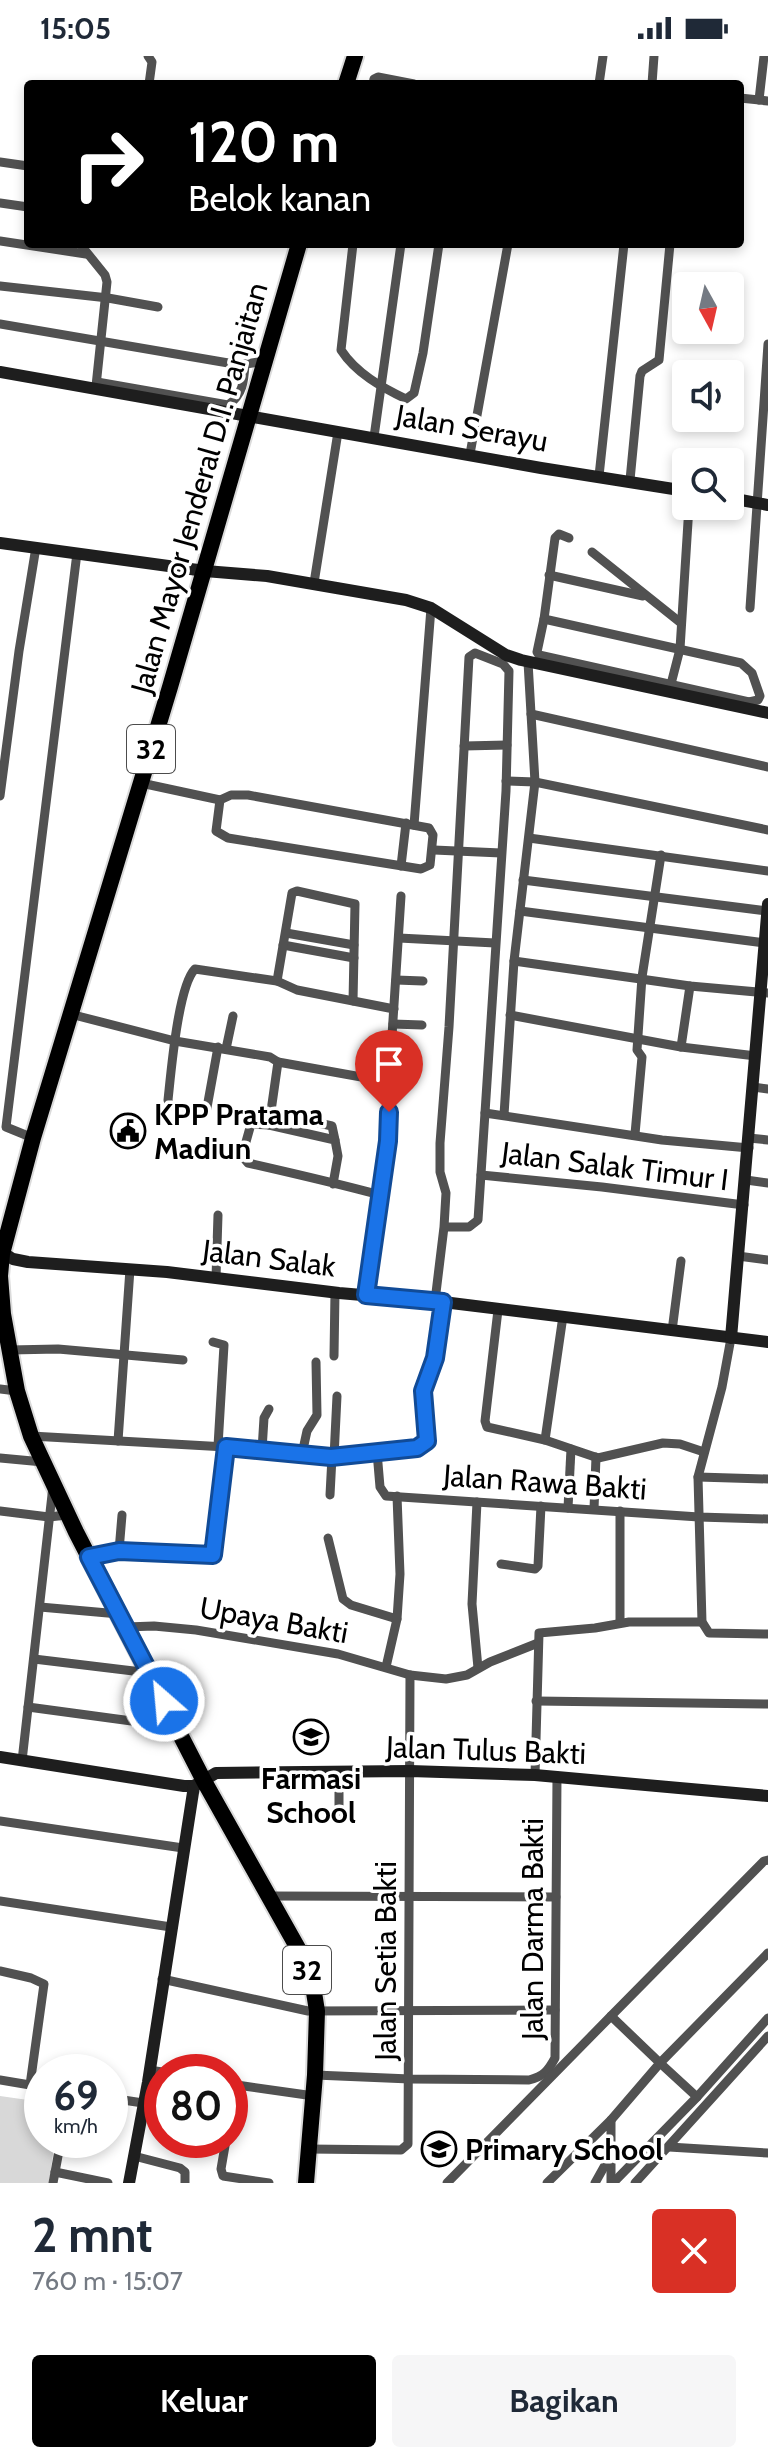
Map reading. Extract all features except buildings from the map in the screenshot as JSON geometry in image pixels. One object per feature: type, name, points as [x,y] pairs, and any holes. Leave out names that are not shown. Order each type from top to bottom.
[{"type":"highway","points":[[347,80],[355,56]]},
{"type":"highway","name":"Jalan Mayor Jenderal D.I. Panjaitan","points":[[1,1253],[205,571],[298,248]]},
{"type":"highway","name":"32","points":[[1,1253],[9,1390],[67,1515],[179,1728],[199,1783],[269,1896],[312,1980],[317,2011],[314,2096],[306,2183]]},
{"type":"street","points":[[148,56],[152,62],[150,80]]},
{"type":"street","points":[[600,80],[603,56]]},
{"type":"street","points":[[652,80],[654,56]]},
{"type":"street","points":[[744,98],[764,100],[764,56]]},
{"type":"street","points":[[374,80],[378,77],[393,80]]},
{"type":"street","points":[[0,162],[24,165]]},
{"type":"street","points":[[0,203],[24,206]]},
{"type":"street","points":[[0,241],[24,245]]},
{"type":"street","points":[[46,248],[86,254]]},
{"type":"street","points":[[82,248],[106,277],[108,298],[96,386],[228,405],[242,388],[245,364]]},
{"type":"street","points":[[353,248],[341,350],[352,365],[381,387],[406,399],[414,393],[423,353],[438,248]]},
{"type":"street","points":[[374,437],[400,248]]},
{"type":"street","points":[[470,454],[507,248]]},
{"type":"street","points":[[599,476],[624,248]]},
{"type":"street","points":[[630,480],[640,376],[642,371],[659,360],[670,248]]},
{"type":"street","points":[[0,286],[158,307]]},
{"type":"street","points":[[0,324],[245,364],[264,361]]},
{"type":"street","points":[[750,608],[762,504],[768,344]]},
{"type":"street","name":"Jalan Serayu","points":[[0,372],[96,386],[338,432],[672,488]]},
{"type":"street","points":[[314,583],[338,432]]},
{"type":"street","points":[[671,684],[680,649],[688,520]]},
{"type":"street","points":[[544,619],[745,665],[752,673],[760,696],[758,700],[749,702],[539,655],[537,652],[556,535],[569,538]]},
{"type":"street","points":[[0,543],[314,583],[406,600],[431,608],[506,655],[528,662],[768,713]]},
{"type":"street","points":[[0,796],[36,547]]},
{"type":"street","points":[[592,552],[646,596],[682,617]]},
{"type":"street","points":[[33,1138],[6,1127],[77,553]]},
{"type":"street","points":[[549,575],[646,596]]},
{"type":"street","points":[[401,866],[410,824],[431,608]]},
{"type":"street","points":[[31,1436],[222,1446],[333,1457],[417,1448],[427,1441],[423,1391],[435,1358],[446,1193],[440,1172],[440,1143],[469,657],[475,653],[496,660],[509,671],[506,781],[476,1223],[469,1227],[444,1227]]},
{"type":"street","points":[[504,1115],[514,961],[535,782],[528,662]]},
{"type":"street","points":[[531,714],[768,767]]},
{"type":"street","points":[[464,746],[507,745]]},
{"type":"street","points":[[506,781],[535,782],[768,830]]},
{"type":"street","points":[[141,783],[220,800],[231,795],[248,795],[410,824],[432,831],[434,850],[430,865],[427,868],[401,866],[228,838],[216,831],[220,800]]},
{"type":"street","points":[[529,838],[768,871]]},
{"type":"street","points":[[434,850],[501,853]]},
{"type":"street","points":[[635,1134],[642,1057],[637,1050],[637,1040],[642,977],[661,855]]},
{"type":"street","points":[[523,880],[656,898],[767,919]]},
{"type":"street","points":[[277,981],[290,898],[297,891],[355,904],[353,1001]]},
{"type":"street","points":[[366,1295],[388,1141],[401,896]]},
{"type":"street","points":[[768,904],[764,992],[731,1338],[722,1387],[698,1477],[702,1622],[709,1633],[768,1634]]},
{"type":"street","points":[[520,911],[765,943]]},
{"type":"street","points":[[286,933],[354,945]]},
{"type":"street","points":[[399,938],[495,943]]},
{"type":"street","points":[[283,945],[354,958]]},
{"type":"street","points":[[514,961],[690,986],[764,992]]},
{"type":"street","points":[[233,1016],[222,1048],[208,1110],[203,1114],[168,1104],[175,1041],[193,970],[198,968],[277,981],[297,990],[394,1009]]},
{"type":"street","points":[[396,980],[423,981]]},
{"type":"street","points":[[681,1047],[690,986]]},
{"type":"street","points":[[70,1014],[175,1041],[265,1055],[278,1062],[389,1082]]},
{"type":"street","points":[[510,1015],[637,1040],[756,1056]]},
{"type":"street","points":[[393,1024],[422,1025]]},
{"type":"street","points":[[269,1125],[278,1062]]},
{"type":"street","points":[[753,1087],[768,1089]]},
{"type":"street","points":[[270,1112],[332,1126],[338,1156],[333,1184]]},
{"type":"street","points":[[485,1113],[662,1140],[749,1143],[768,1140]]},
{"type":"street","points":[[335,1140],[251,1124],[242,1156],[244,1160],[380,1195]]},
{"type":"street","name":"Jalan Salak Timur I","points":[[481,1175],[744,1205]]},
{"type":"street","points":[[746,1180],[768,1183]]},
{"type":"street","points":[[216,1278],[218,1215]]},
{"type":"street","name":"Jalan Salak","points":[[1,1253],[28,1262],[130,1269],[439,1301],[768,1342]]},
{"type":"street","points":[[738,1256],[768,1260]]},
{"type":"street","points":[[672,1331],[681,1261]]},
{"type":"street","points":[[118,1441],[130,1269]]},
{"type":"street","points":[[334,1356],[335,1292]]},
{"type":"street","points":[[498,1310],[485,1423],[494,1430],[545,1440],[596,1457],[663,1443],[680,1444],[704,1452]]},
{"type":"street","points":[[545,1440],[563,1316]]},
{"type":"street","points":[[5,1340],[58,1349],[183,1360]]},
{"type":"street","points":[[89,1557],[119,1551],[213,1555],[222,1446],[224,1345],[213,1342]]},
{"type":"street","points":[[302,1454],[307,1431],[317,1415],[316,1362]]},
{"type":"street","points":[[330,1495],[337,1396]]},
{"type":"street","points":[[262,1450],[264,1418],[269,1409]]},
{"type":"street","points":[[568,1508],[571,1449]]},
{"type":"street","points":[[377,1452],[382,1493],[397,1496],[400,1574],[397,1619],[386,1667]]},
{"type":"street","points":[[594,1509],[596,1457]]},
{"type":"street","points":[[0,1458],[43,1462]]},
{"type":"street","points":[[698,1477],[768,1479]]},
{"type":"street","points":[[22,1761],[53,1484]]},
{"type":"street","name":"Jalan Rawa Bakti","points":[[397,1496],[768,1519]]},
{"type":"street","points":[[477,1502],[472,1604],[478,1668]]},
{"type":"street","points":[[501,1564],[535,1569],[538,1566],[541,1506]]},
{"type":"street","points":[[0,1511],[49,1517],[67,1515]]},
{"type":"street","points":[[620,1511],[620,1623]]},
{"type":"street","points":[[119,1551],[122,1515]]},
{"type":"street","points":[[328,1538],[343,1599],[351,1605],[397,1619]]},
{"type":"street","name":"Upaya Bakti","points":[[40,1607],[338,1654],[410,1675],[446,1679],[464,1677],[538,1643]]},
{"type":"street","points":[[535,1775],[539,1633],[620,1623],[702,1622]]},
{"type":"street","points":[[34,1659],[150,1673]]},
{"type":"street","name":"Jalan Setia Bakti","points":[[308,2149],[404,2149],[408,2137],[410,1675]]},
{"type":"street","points":[[536,1701],[768,1704]]},
{"type":"street","points":[[28,1707],[179,1728]]},
{"type":"street","points":[[0,1757],[199,1783],[183,1848],[153,2054]]},
{"type":"street","name":"Jalan Tulus Bakti","points":[[199,1783],[216,1773],[410,1771],[557,1776],[768,1796]]},
{"type":"street","points":[[339,1772],[339,1811]]},
{"type":"street","name":"Jalan Darma Bakti","points":[[410,2079],[529,2080],[548,2072],[555,2058],[557,1776]]},
{"type":"street","points":[[0,1821],[183,1848]]},
{"type":"street","points":[[447,2183],[768,1860]]},
{"type":"street","points":[[269,1896],[556,1897]]},
{"type":"street","points":[[0,1901],[171,1927]]},
{"type":"street","points":[[547,2183],[611,2120],[660,2063],[768,1953]]},
{"type":"street","points":[[0,1971],[44,1984],[34,2054]]},
{"type":"street","points":[[162,1979],[237,1997],[317,2011],[555,2010]]},
{"type":"street","points":[[611,2016],[697,2097]]},
{"type":"street","points":[[612,2183],[697,2097],[768,2018]]},
{"type":"street","points":[[635,2183],[768,2036]]},
{"type":"street","points":[[315,2075],[410,2079]]},
{"type":"street","points":[[0,2080],[24,2084]]},
{"type":"street","points":[[248,2086],[314,2096]]},
{"type":"street","points":[[129,2183],[144,2108]]},
{"type":"street","points":[[611,2120],[612,2183]]},
{"type":"street","points":[[669,2147],[768,2153]]},
{"type":"street","points":[[595,2183],[611,2155]]},
{"type":"street","points":[[134,2156],[180,2168],[185,2172],[185,2183]]},
{"type":"street","points":[[58,2158],[54,2178],[108,2183]]},
{"type":"street","points":[[223,2158],[223,2176],[269,2183]]},
{"type":"shaded area","points":[[0,2096],[24,2099],[24,2158],[52,2158],[49,2183],[0,2183]]},
{"type":"place","name":"KPP Pratama Madiun","points":[[128,1131]]},
{"type":"place","name":"Farmasi School","points":[[311,1737]]},
{"type":"place","name":"Primary School","points":[[439,2149]]},
{"type":"route","points":[[164,1701],[89,1557],[119,1551],[213,1555],[226,1447],[334,1457],[417,1448],[427,1441],[422,1395],[435,1358],[443,1302],[366,1295],[388,1141],[389,1112]]}]
